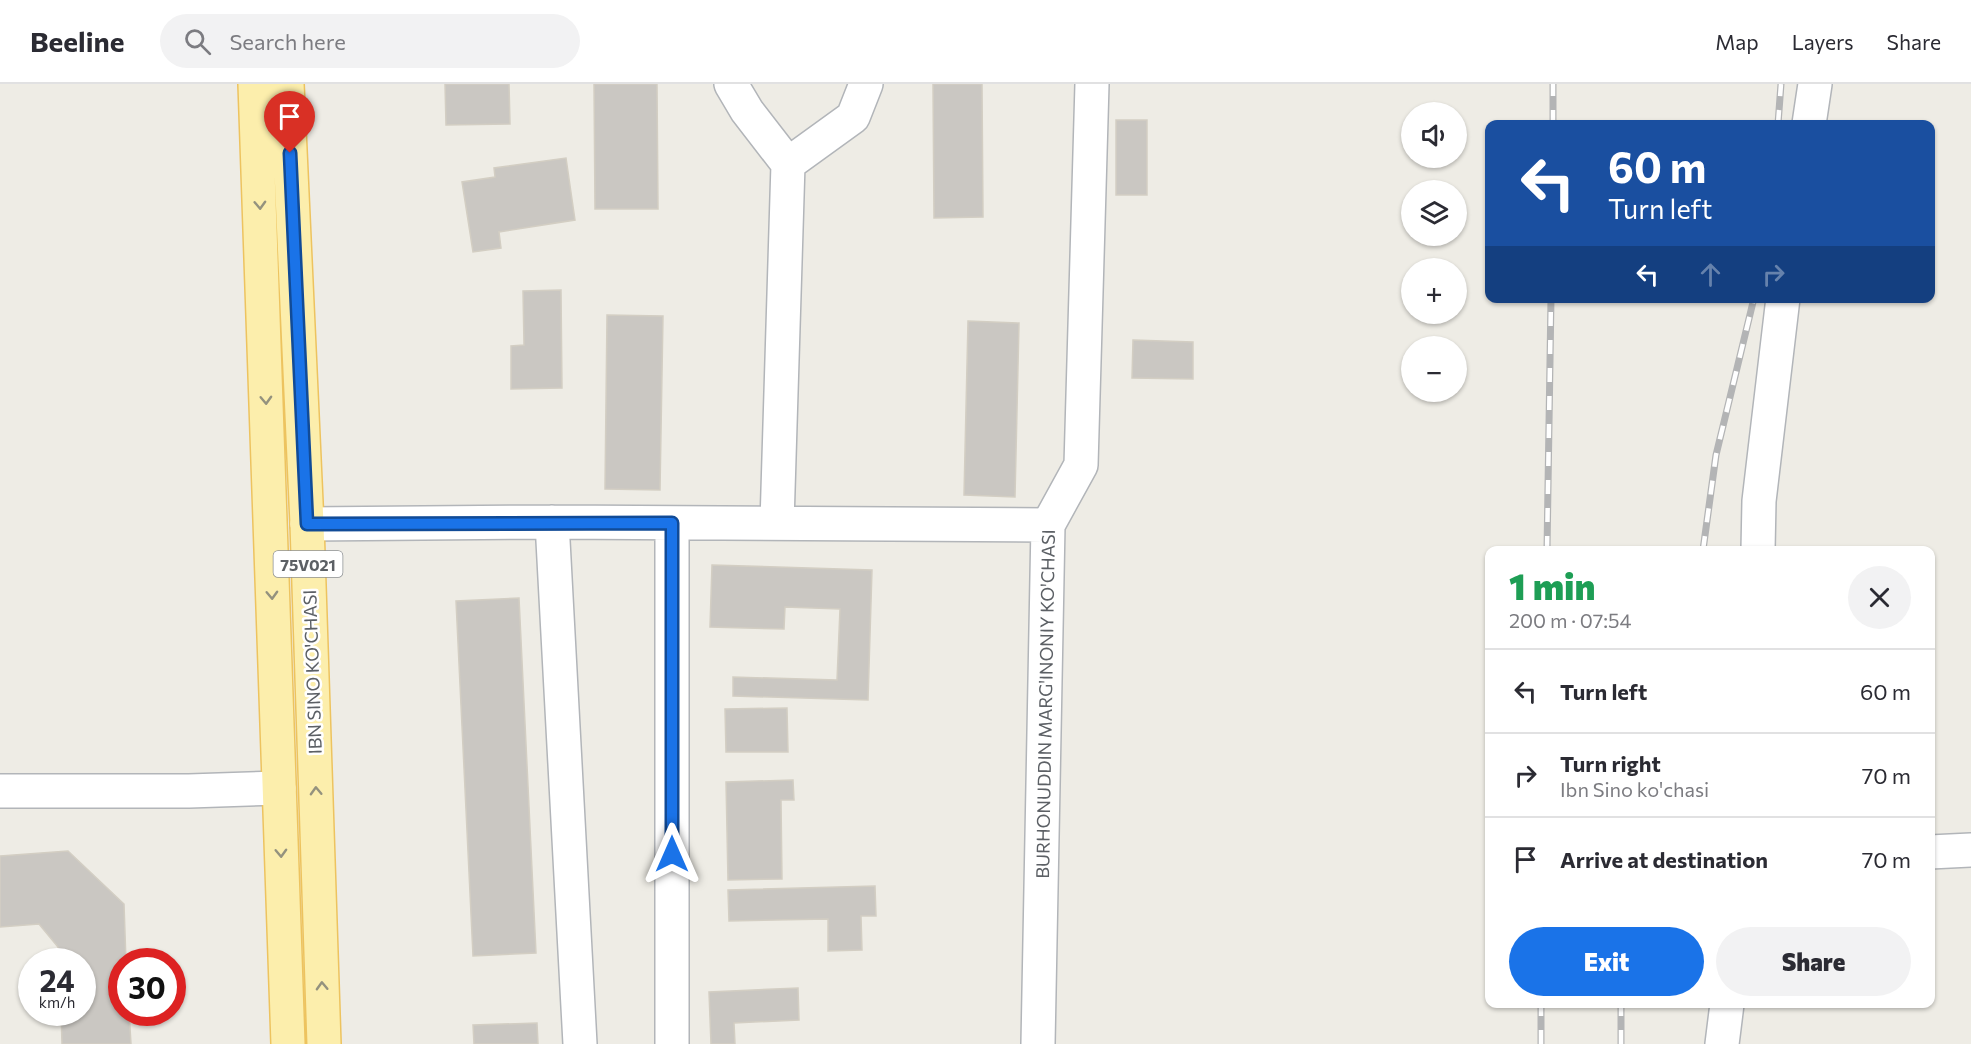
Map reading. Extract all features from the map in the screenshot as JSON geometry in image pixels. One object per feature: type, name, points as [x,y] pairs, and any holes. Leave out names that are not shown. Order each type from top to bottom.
[{"type":"main road","name":"IBN SINO KO'CHASI","points":[[255,84],[288,1044]]},
{"type":"main road","name":"IBN SINO KO'CHASI","points":[[287,84],[307,524],[324,1044]]},
{"type":"street","points":[[731,84],[747,111],[788,164],[777,523]]},
{"type":"street","points":[[788,164],[853,117],[866,84]]},
{"type":"street","name":"BURHONUDDIN MARG'INONIY KO'CHASI","points":[[1038,1044],[1048,525],[1082,465],[1092,84]]},
{"type":"street","points":[[1810,120],[1815,84]]},
{"type":"street","points":[[1758,546],[1759,501],[1782,303]]},
{"type":"street","points":[[552,522],[580,1044]]},
{"type":"street","points":[[307,524],[552,522],[1048,525]]},
{"type":"street","points":[[672,523],[672,1044]]},
{"type":"street","points":[[0,791],[189,791],[279,788]]},
{"type":"street","points":[[1935,852],[1971,850]]},
{"type":"street","points":[[1722,1044],[1726,1008]]},
{"type":"building","points":[[445,84],[509,84],[510,124],[446,125]]},
{"type":"building","points":[[594,84],[657,84],[658,209],[595,209]]},
{"type":"building","points":[[933,84],[982,84],[983,217],[934,218]]},
{"type":"building","points":[[1116,120],[1147,120],[1147,195],[1116,195]]},
{"type":"building","points":[[566,158],[575,220],[499,232],[501,248],[473,252],[462,182],[495,177],[494,168]]},
{"type":"building","points":[[561,290],[562,388],[511,389],[511,346],[524,345],[523,291]]},
{"type":"building","points":[[607,315],[663,316],[660,490],[605,489]]},
{"type":"building","points":[[968,321],[1019,323],[1015,497],[964,495]]},
{"type":"building","points":[[1133,340],[1193,342],[1193,379],[1132,378]]},
{"type":"building","points":[[712,565],[872,570],[868,700],[733,696],[733,677],[837,680],[840,609],[785,607],[784,629],[710,627]]},
{"type":"building","points":[[519,598],[536,953],[473,956],[456,601]]},
{"type":"building","points":[[787,708],[788,752],[726,752],[725,709]]},
{"type":"building","points":[[793,780],[794,800],[781,800],[782,879],[728,880],[726,782]]},
{"type":"building","points":[[68,851],[124,904],[126,948],[108,948],[108,1026],[130,1026],[131,1044],[62,1044],[61,1026],[96,1026],[96,948],[58,948],[39,924],[0,927],[0,856]]},
{"type":"building","points":[[875,886],[876,916],[861,916],[862,950],[828,951],[828,919],[729,921],[728,890]]},
{"type":"building","points":[[798,988],[799,1020],[734,1023],[735,1044],[711,1044],[709,992]]},
{"type":"building","points":[[537,1023],[538,1044],[474,1044],[473,1025]]},
{"type":"railway","points":[[1553,84],[1553,120]]},
{"type":"railway","points":[[1778,120],[1781,84]]},
{"type":"railway","points":[[1547,546],[1551,303]]},
{"type":"railway","points":[[1704,546],[1716,455],[1753,303]]},
{"type":"railway","points":[[1541,1008],[1541,1044]]},
{"type":"railway","points":[[1621,1008],[1621,1044]]},
{"type":"route","points":[[290,153],[307,524],[672,523],[672,854]]}]
